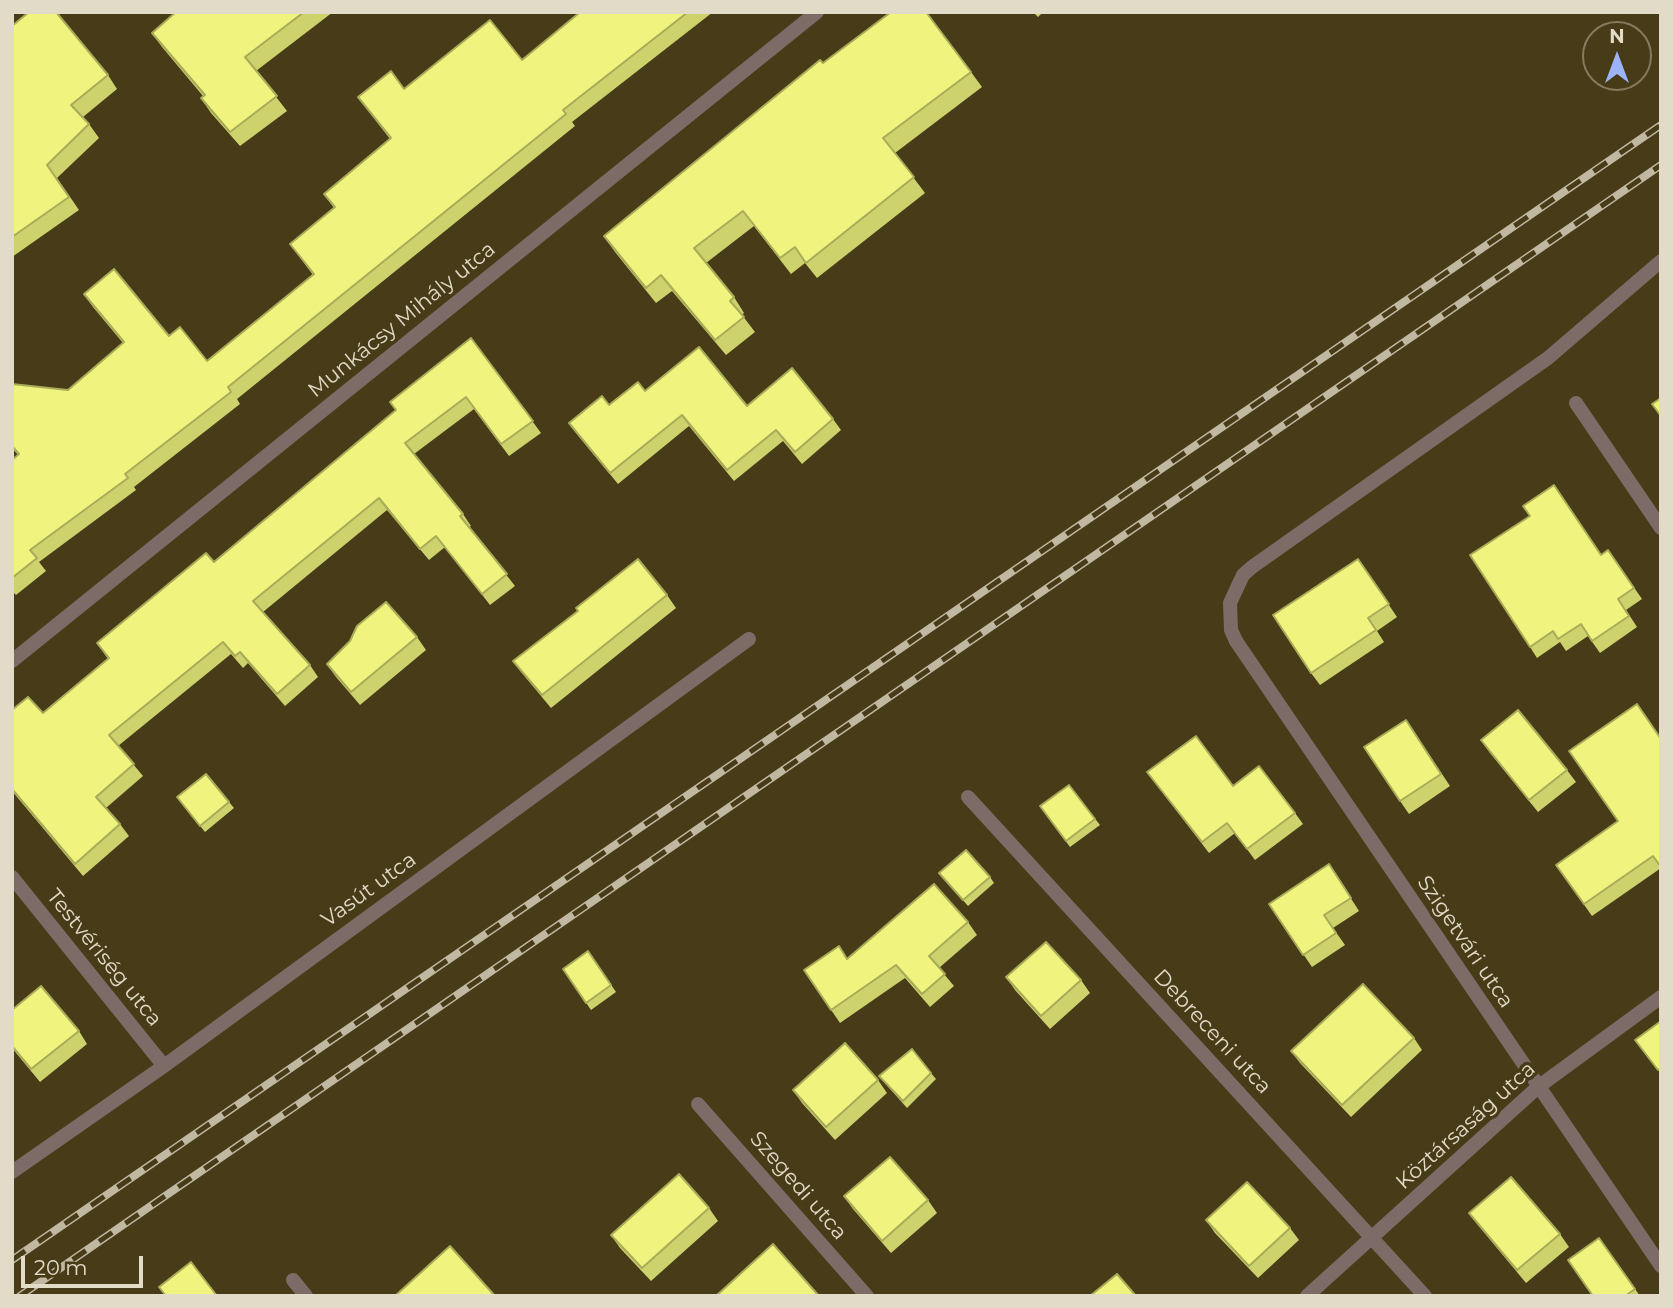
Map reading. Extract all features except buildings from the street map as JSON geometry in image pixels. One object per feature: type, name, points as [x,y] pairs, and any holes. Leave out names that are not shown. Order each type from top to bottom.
[{"type":"street","name":"Munkácsy Mihály utca","points":[[12,661],[817,12]]},
{"type":"street","name":"Szigetvári utca","points":[[1661,261],[1548,358],[1252,567],[1244,575],[1230,603],[1231,630],[1236,641],[1661,1266]]},
{"type":"street","points":[[1576,403],[1661,528]]},
{"type":"street","name":"Vasút utca","points":[[12,1172],[164,1066],[749,639]]},
{"type":"street","name":"Debreceni utca","points":[[968,797],[1424,1296]]},
{"type":"street","name":"Testvériség utca","points":[[12,877],[164,1066]]},
{"type":"street","name":"Köztársaság utca","points":[[1307,1296],[1538,1087],[1661,997]]},
{"type":"street","name":"Szegedi utca","points":[[698,1104],[867,1296]]},
{"type":"street","points":[[293,1280],[306,1296]]},
{"type":"railway","points":[[12,1260],[1661,125]]},
{"type":"railway","points":[[20,1296],[1661,165]]}]
